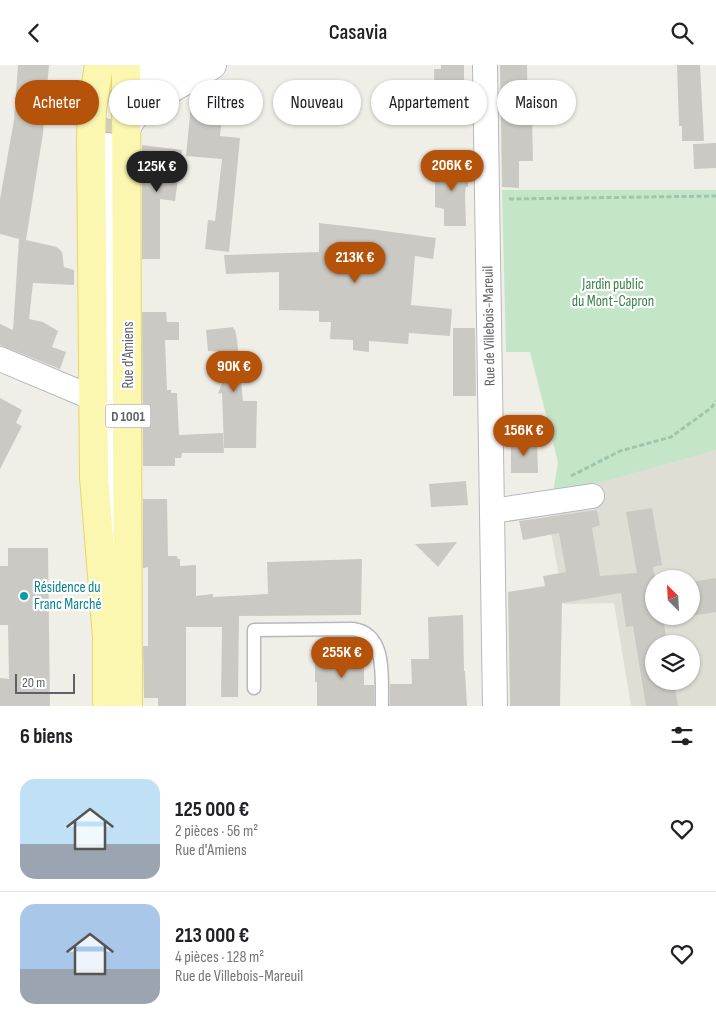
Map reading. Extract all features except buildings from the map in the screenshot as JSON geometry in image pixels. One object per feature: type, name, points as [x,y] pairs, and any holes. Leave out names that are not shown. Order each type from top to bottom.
[{"type":"main road","name":"Rue d'Amiens","points":[[126,65],[129,80]]},
{"type":"main road","name":"Rue d'Amiens","points":[[97,78],[92,109],[91,139],[93,397],[95,495],[107,637],[107,706]]},
{"type":"main road","name":"Rue d'Amiens","points":[[128,706],[135,125]]},
{"type":"street","points":[[97,78],[100,82],[110,73],[126,65]]},
{"type":"street","points":[[137,65],[148,75],[149,80]]},
{"type":"street","points":[[137,65],[155,71],[169,72],[197,65]]},
{"type":"street","points":[[179,87],[212,65]]},
{"type":"street","name":"Rue de Villebois-Mareuil","points":[[485,65],[495,706]]},
{"type":"street","name":"Rue d'Amiens","points":[[107,147],[110,533],[107,637]]},
{"type":"street","points":[[0,359],[93,397]]},
{"type":"street","points":[[493,511],[592,496]]},
{"type":"lane","points":[[254,687],[254,630],[361,630],[374,640],[378,647],[382,706]]},
{"type":"path","points":[[486,199],[716,196]]},
{"type":"path","points":[[571,476],[620,451],[671,437],[711,408],[716,401]]},
{"type":"shaded area","points":[[716,440],[716,706],[631,706],[614,603],[564,604],[548,516],[598,507],[594,484],[633,454]]},
{"type":"green space","name":"Jardin public du Mont-Capron","points":[[502,190],[716,190],[716,450],[594,484],[553,492],[558,462],[530,352],[506,352]]},
{"type":"tunnel","points":[[107,147],[111,125]]},
{"type":"place","name":"Résidence du Franc Marché","points":[[24,596]]}]
